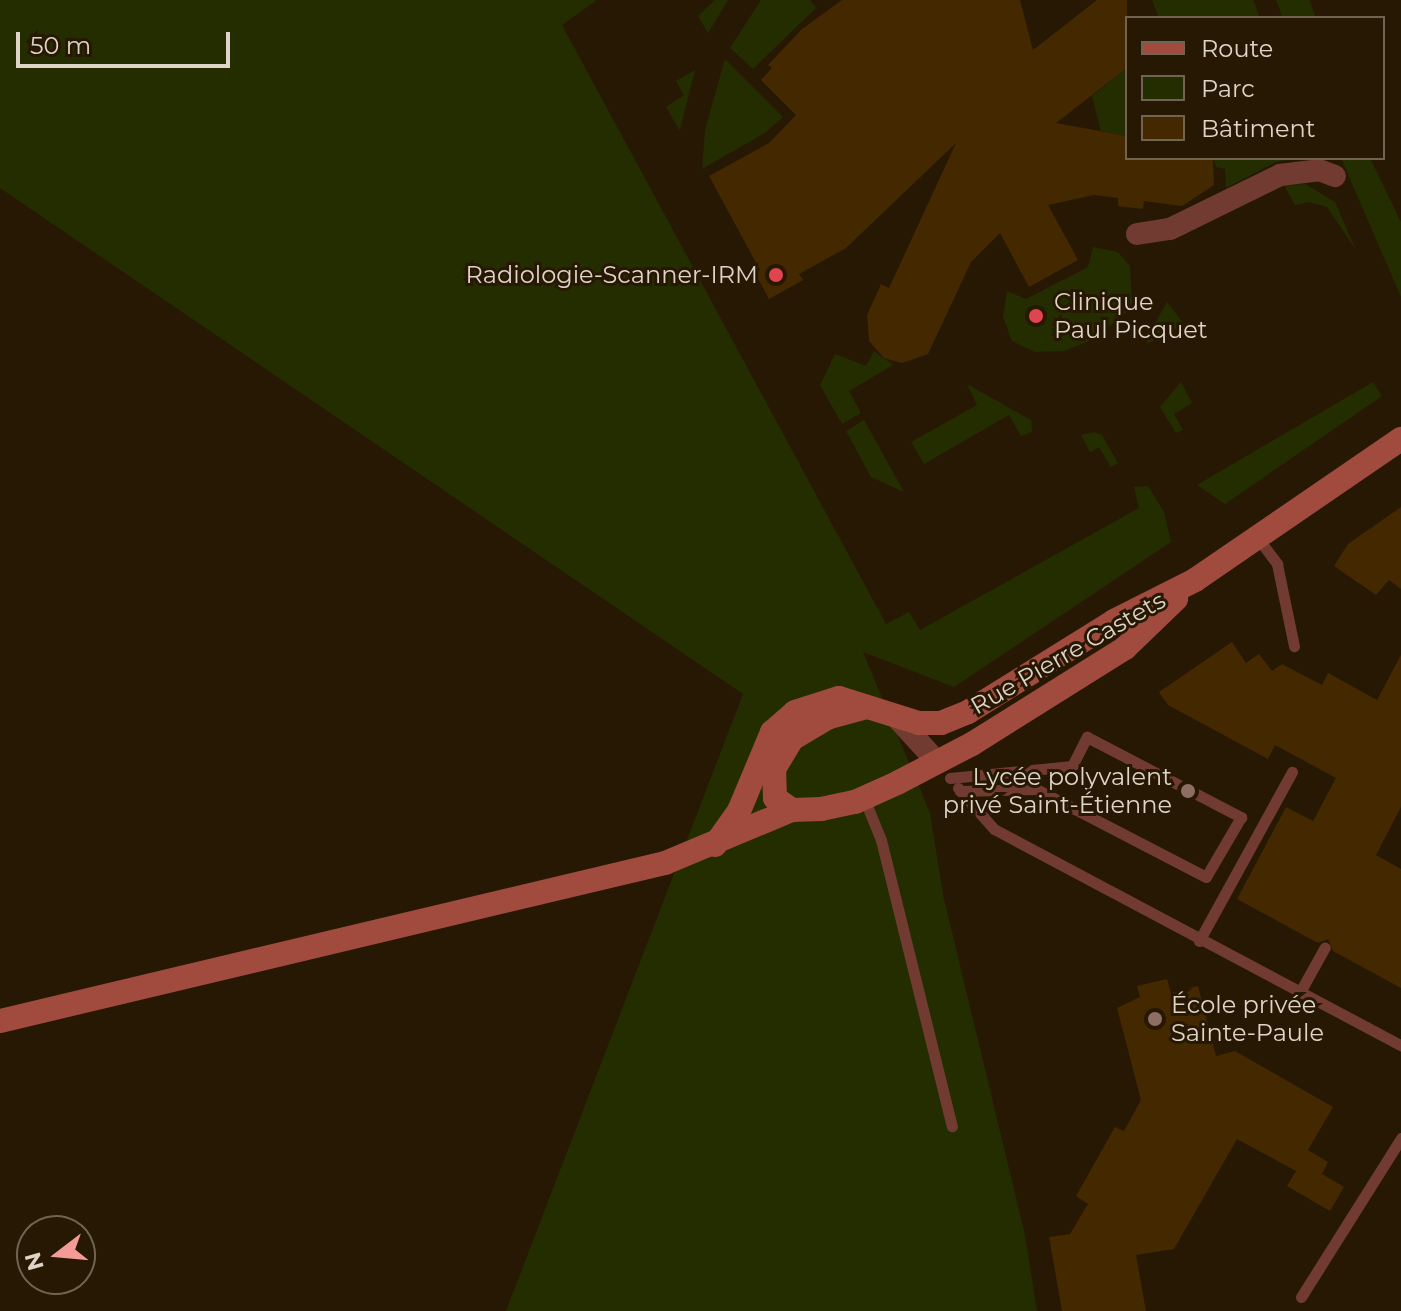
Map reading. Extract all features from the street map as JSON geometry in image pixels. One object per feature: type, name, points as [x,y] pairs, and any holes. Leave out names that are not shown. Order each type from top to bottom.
[{"type":"street","points":[[1137,234],[1170,229],[1280,175],[1319,170],[1335,176]]},
{"type":"street","name":"Rue Pierre Castets","points":[[898,719],[941,723],[992,699],[1114,621],[1195,580],[1401,439]]},
{"type":"street","name":"Rue Pierre Castets","points":[[0,1021],[665,863],[715,845],[765,817],[792,810],[821,809],[864,798],[944,770],[1125,648],[1195,580]]},
{"type":"street","points":[[715,845],[739,811],[757,758],[783,720],[808,704],[839,698],[898,719],[944,770]]},
{"type":"street","points":[[792,810],[775,798],[771,786],[779,757],[792,739],[829,717],[868,707]]},
{"type":"lane","points":[[1257,536],[1277,564],[1294,646]]},
{"type":"lane","points":[[944,770],[1072,766],[1087,737],[1241,817],[1206,877],[1036,789],[960,791]]},
{"type":"lane","points":[[944,770],[994,829],[1199,941],[1401,1045]]},
{"type":"lane","points":[[1199,941],[1292,772]]},
{"type":"lane","points":[[864,798],[881,840],[952,1126]]},
{"type":"lane","points":[[1300,992],[1325,947]]},
{"type":"lane","points":[[1301,1297],[1401,1138]]},
{"type":"green space","points":[[0,0],[597,0],[562,25],[886,624],[909,612],[920,630],[1139,508],[1134,487],[1148,486],[1164,512],[1171,542],[954,687],[863,652],[930,813],[943,895],[1025,1235],[1037,1311],[506,1311],[743,694],[0,188]]},
{"type":"green space","points":[[715,0],[728,0],[708,33],[698,16]]},
{"type":"green space","points":[[761,0],[810,0],[816,8],[753,69],[730,48]]},
{"type":"green space","points":[[1152,0],[1253,0],[1259,16],[1158,16]]},
{"type":"green space","points":[[1276,0],[1309,0],[1315,16],[1282,16]]},
{"type":"green space","points":[[725,59],[783,117],[765,133],[702,169],[705,130]]},
{"type":"green space","points":[[695,70],[680,131],[666,107],[684,95],[676,81]]},
{"type":"green space","points":[[1125,70],[1125,136],[1101,131],[1092,96]]},
{"type":"green space","points":[[1214,160],[1287,160],[1276,162],[1226,188],[1225,169],[1216,167]]},
{"type":"green space","points":[[1342,160],[1371,160],[1401,222],[1401,297]]},
{"type":"green space","points":[[1305,184],[1335,202],[1356,250],[1327,207],[1309,202],[1295,205],[1284,185]]},
{"type":"green space","points":[[1093,247],[1118,252],[1130,266],[1132,303],[1122,317],[1089,341],[1064,351],[1035,352],[1012,341],[1003,317],[1007,291],[1026,299],[1088,267]]},
{"type":"green space","points":[[1167,302],[1184,324],[1148,344],[1146,339]]},
{"type":"green space","points":[[874,351],[893,365],[849,391],[861,413],[842,424],[820,385],[835,354],[866,366]]},
{"type":"green space","points":[[1181,382],[1192,403],[1174,414],[1183,430],[1176,433],[1160,407]]},
{"type":"green space","points":[[1373,382],[1382,396],[1225,504],[1197,485]]},
{"type":"green space","points":[[967,384],[1031,420],[1032,432],[1021,436],[1009,415],[924,464],[911,442],[977,405]]},
{"type":"green space","points":[[864,420],[904,492],[871,477],[846,431]]},
{"type":"green space","points":[[1094,432],[1102,435],[1118,463],[1111,467],[1099,447],[1090,452],[1081,435]]},
{"type":"building","name":"Clinique Paul Picquet","points":[[842,0],[1020,0],[1033,50],[1097,0],[1127,0],[1125,70],[1056,123],[1125,136],[1125,160],[1213,160],[1214,185],[1182,206],[1144,201],[1143,209],[1118,206],[1118,198],[1094,195],[1048,205],[1078,260],[1029,287],[1000,233],[971,262],[928,354],[902,363],[884,358],[869,341],[867,315],[881,284],[889,288],[956,143],[846,248],[799,274],[803,280],[769,299],[755,273],[760,270],[709,176],[769,143],[796,115],[761,80],[772,68],[768,65],[802,29]]},
{"type":"building","points":[[1401,507],[1401,589],[1389,580],[1376,595],[1334,566],[1348,544]]},
{"type":"building","points":[[1232,642],[1246,663],[1259,654],[1272,671],[1282,664],[1322,685],[1328,673],[1377,700],[1401,655],[1401,807],[1376,855],[1401,869],[1401,988],[1333,951],[1328,939],[1318,943],[1237,899],[1286,807],[1313,821],[1336,778],[1275,745],[1268,759],[1168,705],[1159,692]]},
{"type":"building","points":[[1167,979],[1171,993],[1198,986],[1216,1056],[1235,1051],[1333,1107],[1308,1150],[1328,1162],[1322,1174],[1344,1187],[1330,1211],[1287,1186],[1296,1171],[1237,1139],[1174,1249],[1136,1255],[1146,1311],[1062,1311],[1049,1237],[1070,1234],[1088,1204],[1076,1196],[1115,1127],[1124,1131],[1141,1100],[1117,1008],[1140,997],[1137,986]]},
{"type":"place","name":"Radiologie-Scanner-IRM","points":[[776,275]]},
{"type":"place","name":"Clinique Paul Picquet","points":[[1036,316]]},
{"type":"place","name":"Lycée polyvalent privé Saint-Étienne","points":[[1188,791]]},
{"type":"place","name":"École privée Sainte-Paule","points":[[1155,1019]]}]
